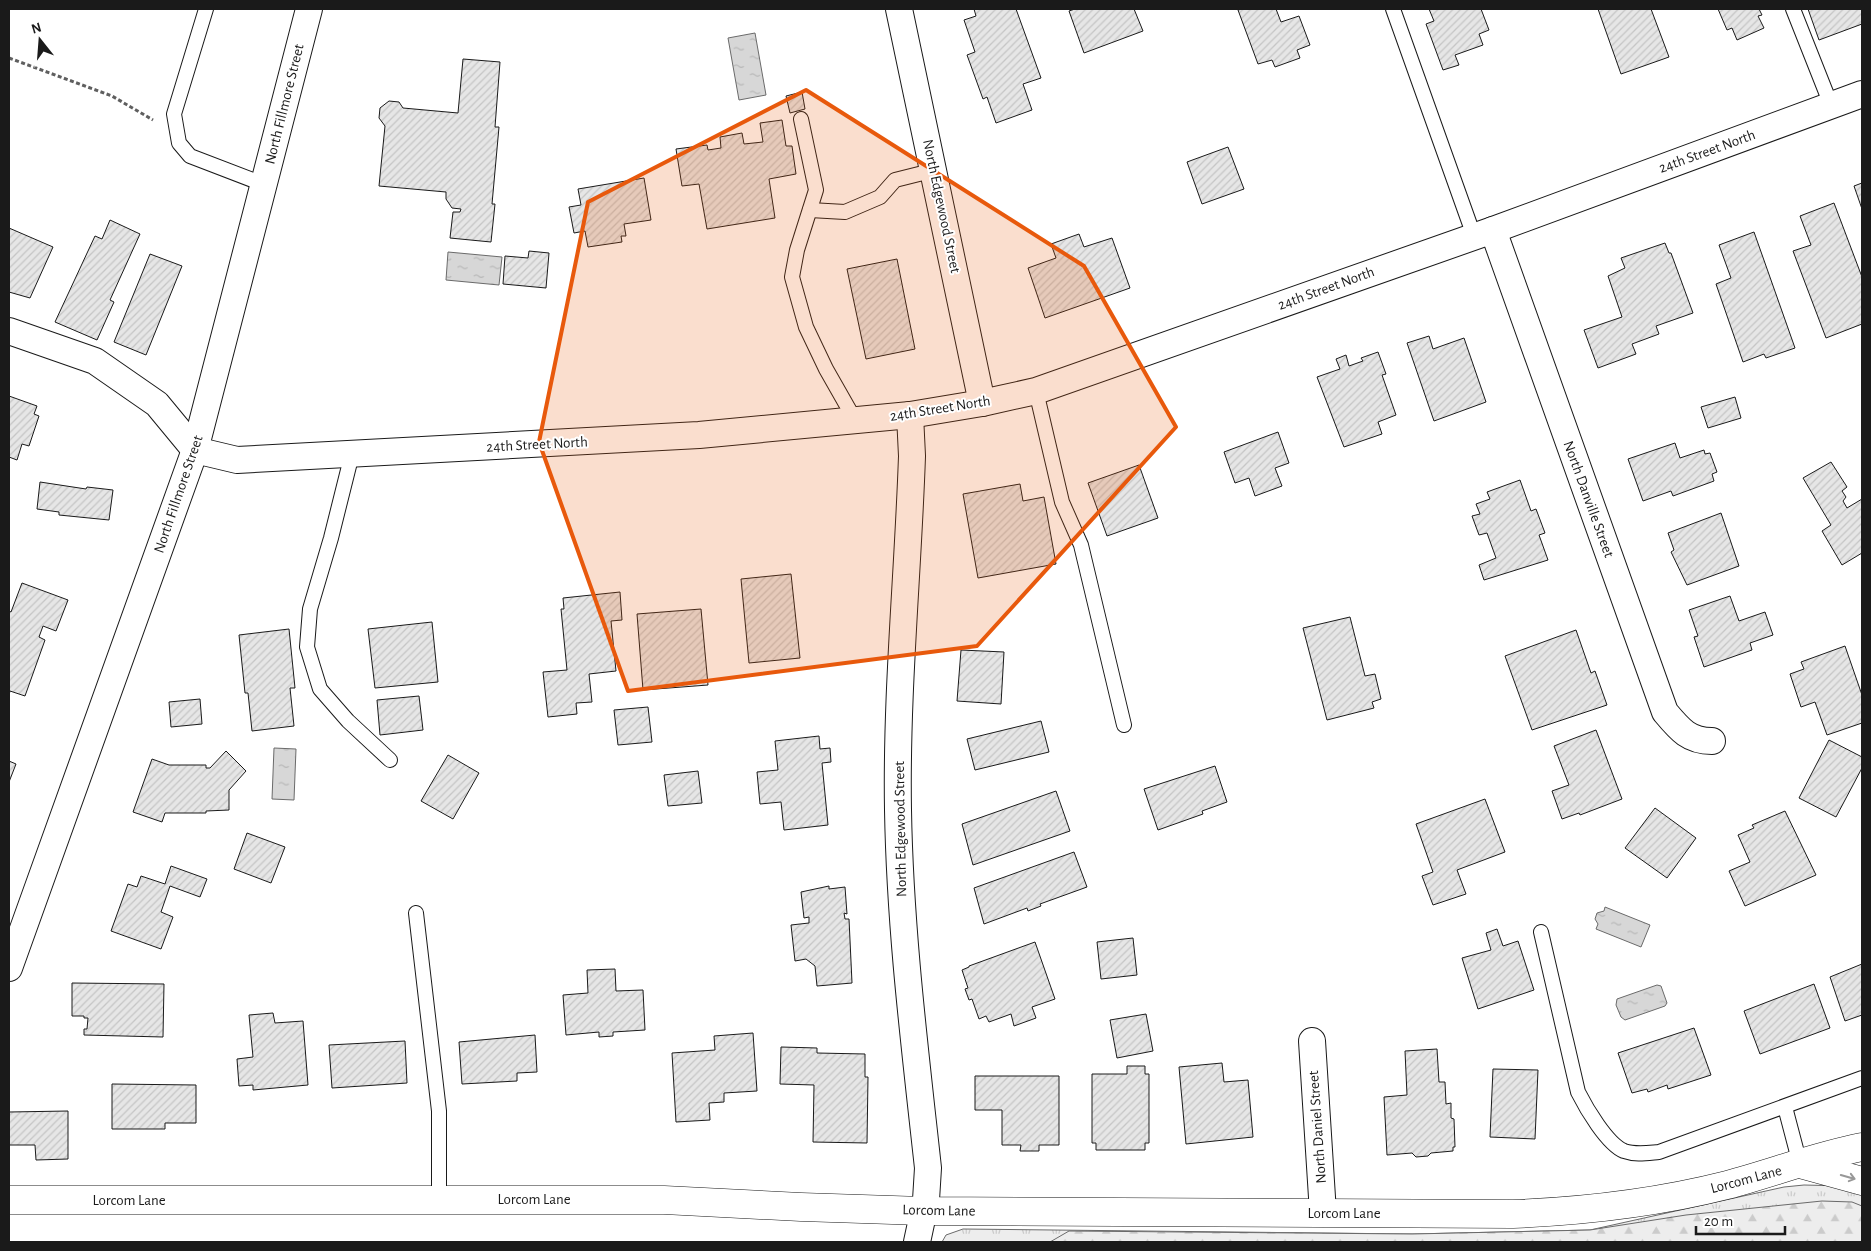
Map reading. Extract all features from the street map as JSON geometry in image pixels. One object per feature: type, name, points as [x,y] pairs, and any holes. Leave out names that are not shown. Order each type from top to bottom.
[{"type":"street","name":"North Fillmore Street","points":[[9,968],[195,450],[309,9]]},
{"type":"street","name":"North Edgewood Street","points":[[899,9],[935,170],[982,403]]},
{"type":"street","name":"24th Street North","points":[[195,450],[237,460],[698,435],[910,415],[982,403],[1036,391],[1483,233],[1862,94]]},
{"type":"street","name":"North Danville Street","points":[[1483,233],[1665,712],[1684,734],[1698,741],[1712,741]]},
{"type":"street","points":[[9,332],[95,361],[157,404],[195,450]]},
{"type":"street","name":"North Edgewood Street","points":[[910,415],[912,456],[900,711],[898,808],[906,957],[928,1168],[917,1242]]},
{"type":"street","name":"North Daniel Street","points":[[1312,1041],[1323,1213]]},
{"type":"street","name":"Lorcom Lane","points":[[9,1200],[664,1200],[801,1207],[923,1210],[1504,1214],[1597,1209],[1650,1202],[1701,1191],[1862,1147]]},
{"type":"street","points":[[1800,1164],[1862,1181]]},
{"type":"lane","points":[[206,9],[174,114],[179,143],[190,156],[263,184]]},
{"type":"lane","points":[[1394,9],[1483,233]]},
{"type":"lane","points":[[1793,9],[1830,105]]},
{"type":"lane","points":[[801,119],[816,190],[797,250],[792,276],[806,327],[826,370],[855,420]]},
{"type":"lane","points":[[810,210],[845,212],[880,197],[895,180],[935,170]]},
{"type":"lane","points":[[1036,391],[1062,502],[1081,545],[1124,725]]},
{"type":"lane","points":[[352,454],[331,538],[310,610],[307,647],[320,689],[348,720],[390,760]]},
{"type":"lane","points":[[416,913],[439,1111],[439,1200]]},
{"type":"lane","points":[[1541,932],[1578,1092],[1589,1115],[1622,1150],[1637,1154],[1659,1152],[1862,1078]]},
{"type":"lane","points":[[1784,1107],[1800,1164]]},
{"type":"path","points":[[9,58],[112,96],[153,120],[176,126]]},
{"type":"highlighted area","points":[[806,90],[1084,266],[1176,427],[977,646],[628,691],[539,442],[588,202]]},
{"type":"green space","points":[[1804,1185],[1846,1186],[1862,1191],[1862,1242],[942,1242],[946,1235],[963,1229],[1412,1234],[1590,1230],[1784,1187]]},
{"type":"green space","points":[[1822,1201],[1852,1202],[1862,1206],[1862,1242],[1050,1242],[1069,1231],[1412,1234],[1590,1230],[1686,1215]]},
{"type":"water","points":[[755,33],[766,95],[739,100],[728,38]]},
{"type":"water","points":[[448,252],[502,257],[499,285],[446,280]]},
{"type":"water","points":[[274,748],[296,749],[294,800],[272,799]]},
{"type":"water","points":[[1605,907],[1650,925],[1641,947],[1596,929],[1598,924],[1595,919],[1597,913],[1604,911]]},
{"type":"water","points":[[1657,985],[1661,986],[1667,1003],[1665,1006],[1625,1020],[1621,1017],[1616,1005],[1617,999]]},
{"type":"building","points":[[974,9],[1016,9],[1041,78],[1023,84],[1032,110],[996,123],[987,97],[983,99],[967,55],[975,52],[964,20],[976,16]]},
{"type":"building","points":[[1075,9],[1134,9],[1143,31],[1084,53],[1069,11]]},
{"type":"building","points":[[1276,9],[1281,22],[1299,16],[1310,45],[1297,50],[1300,58],[1275,67],[1272,60],[1258,64],[1238,10]]},
{"type":"building","points":[[1429,9],[1481,9],[1489,30],[1479,34],[1483,45],[1455,55],[1459,65],[1443,70],[1426,24],[1434,21]]},
{"type":"building","points":[[1598,9],[1651,9],[1669,57],[1621,74]]},
{"type":"building","points":[[1718,9],[1759,9],[1762,15],[1758,16],[1764,28],[1737,40],[1732,28],[1727,30]]},
{"type":"building","points":[[1808,9],[1862,9],[1862,24],[1819,40]]},
{"type":"building","points":[[463,59],[500,62],[495,127],[499,127],[492,204],[495,204],[491,242],[450,238],[453,212],[460,212],[461,209],[452,208],[446,199],[446,192],[379,186],[385,126],[379,118],[380,108],[389,101],[399,102],[403,108],[458,113]]},
{"type":"building","points":[[802,92],[805,109],[790,113],[786,96]]},
{"type":"building","points":[[782,120],[786,146],[792,146],[796,174],[769,179],[775,218],[707,229],[699,184],[682,186],[676,149],[707,145],[708,150],[721,148],[720,137],[742,133],[744,144],[763,142],[760,123]]},
{"type":"building","points":[[1228,147],[1244,189],[1202,204],[1187,162]]},
{"type":"building","points":[[644,178],[651,220],[624,224],[626,236],[621,236],[622,242],[588,247],[585,231],[574,233],[569,207],[581,205],[578,189]]},
{"type":"building","points":[[1862,183],[1862,209],[1854,186]]},
{"type":"building","points":[[1834,203],[1862,277],[1862,324],[1826,338],[1793,251],[1811,245],[1800,216]]},
{"type":"building","points":[[110,220],[140,234],[110,300],[114,302],[97,340],[55,322],[95,236],[102,239]]},
{"type":"building","points":[[9,228],[53,247],[30,298],[9,292]]},
{"type":"building","points":[[1754,232],[1795,348],[1766,358],[1764,354],[1743,362],[1716,284],[1731,278],[1719,245]]},
{"type":"building","points":[[1079,234],[1084,247],[1112,238],[1130,288],[1045,318],[1028,268],[1056,258],[1051,244]]},
{"type":"building","points":[[1665,243],[1669,253],[1671,253],[1693,313],[1656,326],[1659,334],[1632,344],[1636,354],[1598,368],[1584,330],[1622,317],[1608,276],[1625,268],[1621,258]]},
{"type":"building","points":[[529,251],[549,253],[546,288],[503,284],[505,256],[528,258]]},
{"type":"building","points":[[150,254],[182,266],[146,355],[114,342]]},
{"type":"building","points":[[897,259],[915,349],[866,359],[847,269]]},
{"type":"building","points":[[1429,336],[1433,349],[1464,338],[1486,402],[1434,421],[1407,343]]},
{"type":"building","points":[[1378,352],[1386,374],[1382,375],[1396,415],[1378,422],[1382,434],[1344,447],[1317,377],[1340,369],[1336,359],[1346,355],[1349,366],[1363,361],[1361,358]]},
{"type":"building","points":[[9,396],[37,406],[34,414],[39,416],[29,446],[22,444],[17,460],[9,457]]},
{"type":"building","points":[[1735,397],[1741,418],[1708,428],[1701,407]]},
{"type":"building","points":[[1278,432],[1289,463],[1275,468],[1282,486],[1255,496],[1249,478],[1235,483],[1224,452]]},
{"type":"building","points":[[1675,443],[1680,458],[1704,450],[1705,454],[1710,453],[1717,472],[1712,474],[1714,481],[1673,496],[1671,491],[1643,501],[1628,459]]},
{"type":"building","points":[[1831,462],[1847,487],[1842,491],[1846,497],[1843,501],[1847,508],[1862,499],[1862,553],[1842,565],[1822,531],[1831,525],[1803,478]]},
{"type":"building","points":[[1139,465],[1158,518],[1107,536],[1088,483]]},
{"type":"building","points":[[1520,480],[1531,511],[1536,509],[1545,533],[1539,535],[1548,560],[1484,580],[1479,565],[1496,558],[1487,533],[1479,535],[1472,516],[1480,514],[1476,504],[1490,499],[1487,492]]},
{"type":"building","points":[[40,482],[86,489],[87,487],[113,490],[109,520],[59,515],[59,512],[37,509]]},
{"type":"building","points":[[1020,484],[1023,501],[1044,497],[1056,564],[978,578],[963,494]]},
{"type":"building","points":[[1721,513],[1739,566],[1687,585],[1671,552],[1674,550],[1668,533]]},
{"type":"building","points":[[791,574],[800,658],[749,663],[741,579]]},
{"type":"building","points":[[22,583],[68,600],[56,631],[43,626],[39,637],[45,640],[25,696],[10,691],[9,695],[9,611],[11,612]]},
{"type":"building","points":[[620,592],[622,620],[611,621],[616,671],[589,674],[592,702],[576,703],[577,714],[548,717],[543,672],[567,670],[561,609],[564,609],[563,598]]},
{"type":"building","points":[[1730,596],[1739,621],[1765,612],[1773,635],[1750,643],[1752,650],[1704,667],[1694,637],[1698,636],[1689,610]]},
{"type":"building","points":[[701,609],[708,685],[643,690],[637,614]]},
{"type":"building","points":[[1350,617],[1365,676],[1375,674],[1381,699],[1372,702],[1374,708],[1327,720],[1303,628]]},
{"type":"building","points":[[432,622],[438,682],[375,688],[368,629]]},
{"type":"building","points":[[289,629],[295,688],[290,688],[294,726],[252,731],[248,693],[245,693],[239,635]]},
{"type":"building","points":[[1576,630],[1591,673],[1595,671],[1607,705],[1532,730],[1505,656]]},
{"type":"building","points":[[1845,646],[1862,695],[1862,723],[1827,735],[1815,702],[1801,707],[1790,674],[1804,669],[1801,662]]},
{"type":"building","points":[[961,650],[1004,652],[1001,704],[957,701]]},
{"type":"building","points":[[419,696],[423,730],[380,735],[377,700]]},
{"type":"building","points":[[200,699],[202,724],[171,727],[169,702]]},
{"type":"building","points":[[648,707],[652,742],[618,745],[614,710]]},
{"type":"building","points":[[1041,721],[1049,752],[975,770],[967,739]]},
{"type":"building","points":[[1596,730],[1622,799],[1580,815],[1579,813],[1562,819],[1552,791],[1569,785],[1554,746]]},
{"type":"building","points":[[819,736],[820,749],[830,748],[831,762],[822,763],[828,825],[784,830],[781,802],[760,804],[757,772],[778,770],[775,741]]},
{"type":"building","points":[[1829,740],[1862,757],[1862,768],[1836,817],[1799,798]]},
{"type":"building","points":[[226,751],[246,771],[229,790],[229,810],[206,811],[206,813],[165,813],[162,822],[133,812],[152,759],[169,765],[206,765],[206,768],[210,768]]},
{"type":"building","points":[[448,755],[479,773],[453,819],[421,801]]},
{"type":"building","points":[[9,761],[16,764],[9,782]]},
{"type":"building","points":[[1215,766],[1227,802],[1202,811],[1203,814],[1158,830],[1144,789]]},
{"type":"building","points":[[698,771],[702,803],[668,806],[664,775]]},
{"type":"building","points":[[1056,791],[1070,831],[973,865],[962,824]]},
{"type":"building","points":[[1485,799],[1505,852],[1457,870],[1466,894],[1433,905],[1422,876],[1433,872],[1416,824]]},
{"type":"building","points":[[1655,808],[1696,838],[1667,878],[1625,848]]},
{"type":"building","points":[[1785,811],[1816,875],[1745,906],[1729,871],[1750,862],[1738,835],[1754,828],[1752,825]]},
{"type":"building","points":[[247,833],[285,847],[271,883],[234,869]]},
{"type":"building","points":[[1074,852],[1087,887],[1040,904],[1041,906],[1028,911],[1027,908],[984,924],[974,888]]},
{"type":"building","points":[[171,866],[207,879],[200,897],[170,886],[161,912],[173,917],[161,949],[111,931],[128,884],[137,887],[141,876],[165,884]]},
{"type":"building","points":[[829,886],[829,889],[845,887],[847,914],[844,913],[845,919],[849,919],[852,983],[817,986],[815,966],[806,959],[795,961],[791,925],[809,923],[809,917],[804,918],[801,892]]},
{"type":"building","points":[[1497,929],[1503,946],[1518,941],[1534,990],[1478,1009],[1462,958],[1491,950],[1486,933]]},
{"type":"building","points":[[1133,938],[1137,975],[1101,979],[1097,942]]},
{"type":"building","points":[[1035,942],[1055,999],[1032,1007],[1036,1018],[1014,1026],[1011,1014],[989,1022],[986,1016],[979,1019],[972,999],[969,1000],[965,989],[968,988],[962,970]]},
{"type":"building","points":[[1862,964],[1862,1015],[1845,1021],[1830,977]]},
{"type":"building","points":[[615,969],[616,991],[643,990],[645,1030],[613,1032],[613,1036],[599,1037],[599,1032],[566,1035],[563,995],[588,993],[587,970]]},
{"type":"building","points":[[72,983],[164,984],[163,1037],[84,1035],[84,1029],[87,1029],[88,1018],[72,1016]]},
{"type":"building","points":[[1814,984],[1830,1028],[1760,1054],[1744,1011]]},
{"type":"building","points":[[273,1013],[275,1023],[303,1021],[308,1085],[253,1090],[253,1085],[239,1086],[237,1059],[253,1057],[249,1015]]},
{"type":"building","points":[[1146,1014],[1153,1051],[1117,1058],[1110,1020]]},
{"type":"building","points":[[1694,1028],[1711,1075],[1668,1089],[1667,1085],[1648,1092],[1647,1089],[1632,1093],[1618,1053]]},
{"type":"building","points":[[753,1033],[757,1091],[724,1093],[724,1102],[709,1103],[710,1120],[676,1122],[672,1053],[715,1050],[714,1036]]},
{"type":"building","points":[[535,1035],[537,1072],[517,1073],[517,1081],[462,1084],[459,1042]]},
{"type":"building","points":[[405,1041],[407,1083],[332,1088],[329,1045]]},
{"type":"building","points":[[781,1047],[817,1048],[817,1053],[865,1054],[865,1077],[868,1077],[867,1143],[813,1142],[814,1085],[780,1084]]},
{"type":"building","points":[[1437,1049],[1439,1082],[1445,1082],[1446,1104],[1451,1103],[1451,1118],[1454,1119],[1455,1147],[1453,1147],[1453,1151],[1431,1153],[1428,1156],[1416,1157],[1412,1153],[1387,1155],[1384,1097],[1407,1095],[1405,1051]]},
{"type":"building","points":[[1222,1063],[1224,1082],[1248,1080],[1253,1137],[1186,1144],[1179,1067]]},
{"type":"building","points":[[1127,1066],[1145,1066],[1145,1074],[1149,1074],[1149,1143],[1145,1143],[1145,1150],[1096,1150],[1096,1143],[1092,1143],[1092,1074],[1127,1074]]},
{"type":"building","points":[[1493,1069],[1538,1070],[1535,1139],[1490,1137]]},
{"type":"building","points":[[975,1076],[1059,1076],[1059,1145],[1039,1145],[1039,1151],[1020,1151],[1021,1145],[1002,1145],[1002,1110],[975,1110]]},
{"type":"building","points":[[112,1084],[196,1085],[196,1123],[165,1123],[165,1129],[112,1129]]},
{"type":"building","points":[[68,1111],[68,1159],[36,1160],[35,1145],[9,1145],[9,1112]]}]
